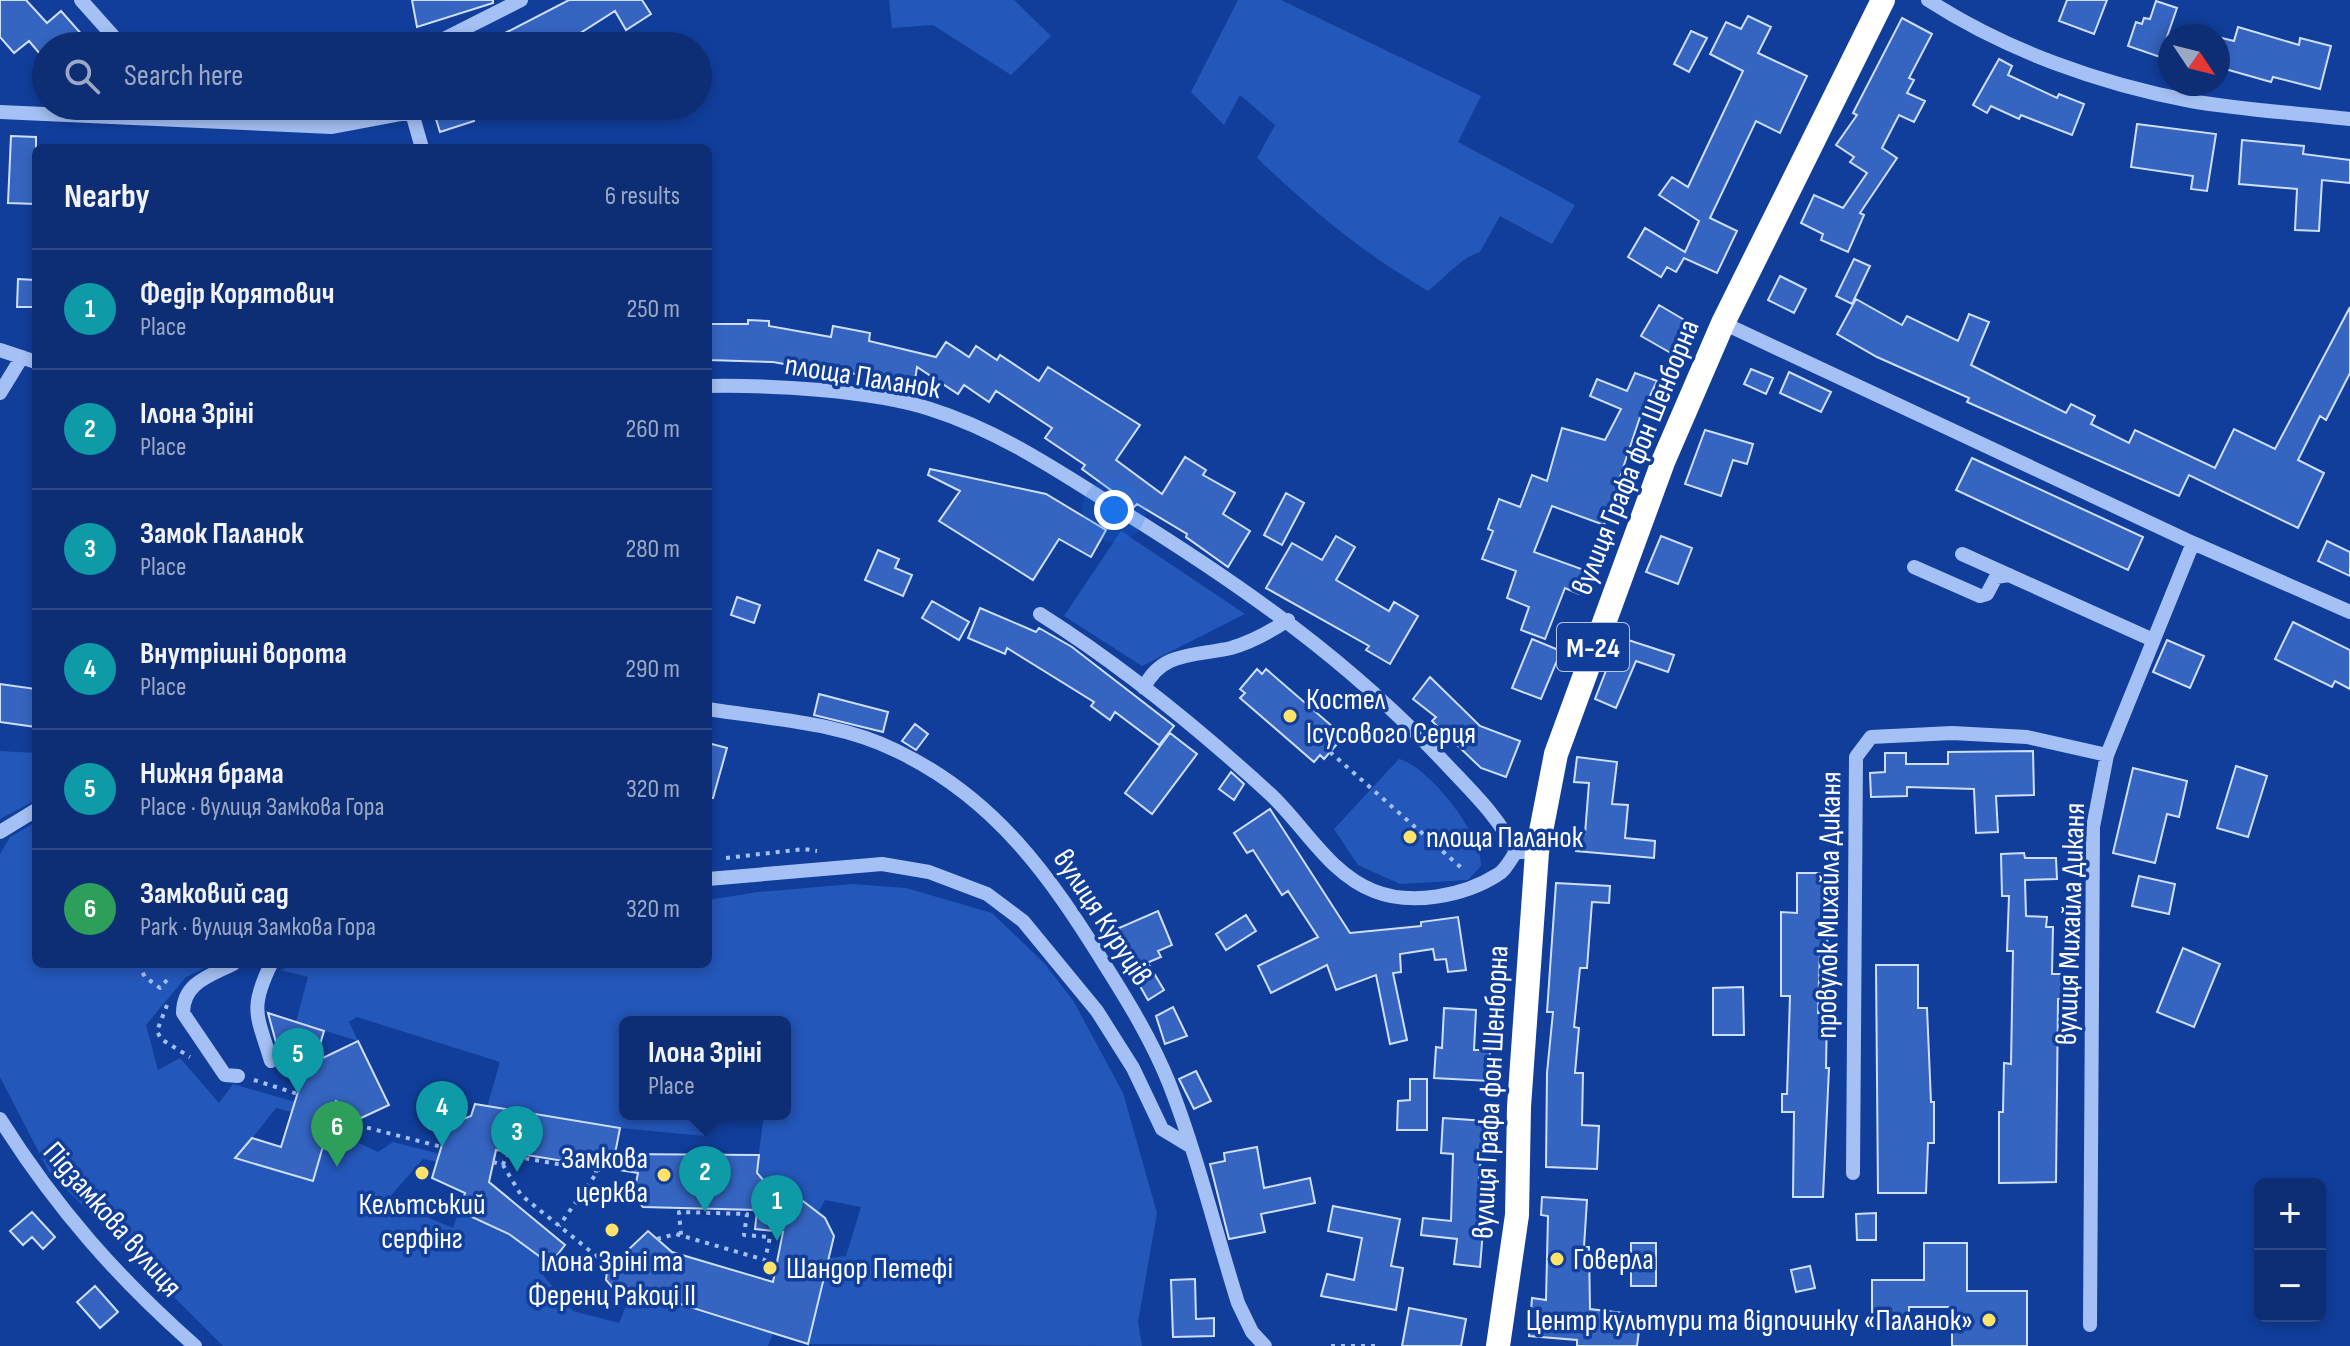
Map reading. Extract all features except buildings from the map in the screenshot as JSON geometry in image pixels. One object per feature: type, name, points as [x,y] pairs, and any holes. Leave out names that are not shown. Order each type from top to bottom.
[{"type":"highway","name":"вулиця Графа фон Шенборна","points":[[1498,1346],[1517,1215],[1526,852],[1578,685],[1663,462],[1723,323],[1883,0]]},
{"type":"street","points":[[81,0],[110,32]]},
{"type":"street","points":[[458,32],[521,0]]},
{"type":"street","points":[[1928,0],[2005,41],[2060,65],[2126,84],[2191,101],[2350,119]]},
{"type":"street","points":[[0,112],[32,113]]},
{"type":"street","points":[[177,120],[331,127],[362,120]]},
{"type":"street","points":[[414,120],[421,144]]},
{"type":"street","points":[[1723,323],[2193,543],[2350,612]]},
{"type":"street","points":[[0,350],[29,360],[0,393]]},
{"type":"street","name":"площа Паланок","points":[[712,386],[838,393],[927,408],[967,422],[1033,455],[1288,620],[1401,716],[1526,852]]},
{"type":"street","name":"вулиця Михайла Диканя","points":[[2090,1325],[2093,827],[2107,755],[2193,543]]},
{"type":"street","points":[[1962,554],[2153,640]]},
{"type":"street","points":[[1914,567],[1980,596],[1987,594],[1996,577],[2009,575]]},
{"type":"street","points":[[1040,614],[1099,651],[1144,688],[1288,810],[1351,879],[1375,891],[1403,899],[1427,897],[1500,874],[1526,852]]},
{"type":"street","points":[[1144,688],[1151,672],[1165,661],[1231,648],[1261,637],[1288,620]]},
{"type":"street","name":"вулиця Куруців","points":[[712,710],[838,730],[895,749],[958,787],[1048,875],[1139,1020],[1169,1083],[1238,1303],[1252,1332],[1265,1346]]},
{"type":"street","name":"провулок Михайла Диканя","points":[[1853,1173],[1856,757],[1871,737],[1952,733],[2027,737],[2107,755]]},
{"type":"street","points":[[0,832],[32,812]]},
{"type":"street","points":[[712,879],[882,864],[929,872],[987,894],[1023,921],[1097,1011],[1133,1068],[1162,1129],[1190,1146]]},
{"type":"street","points":[[225,968],[186,992],[183,1013],[225,1075],[238,1076]]},
{"type":"street","points":[[269,968],[257,993],[255,1010],[271,1061]]},
{"type":"street","name":"Підзамкова вулиця","points":[[0,1119],[34,1173],[128,1287],[195,1346]]},
{"type":"path","points":[[1330,752],[1479,883]]},
{"type":"path","points":[[719,860],[804,849],[817,852],[821,857]]},
{"type":"path","points":[[140,968],[145,977],[160,988],[167,980]]},
{"type":"path","points":[[238,1076],[298,1094]]},
{"type":"path","points":[[335,1106],[353,1124],[442,1147]]},
{"type":"path","points":[[503,1165],[506,1155],[598,1171],[559,1226]]},
{"type":"path","points":[[493,1162],[503,1165],[521,1195],[610,1267]]},
{"type":"path","points":[[657,1239],[681,1235],[765,1260],[770,1237],[744,1235],[747,1214],[679,1212],[681,1235]]},
{"type":"path","points":[[1331,1346],[1381,1346]]},
{"type":"shaded area","points":[[889,0],[1014,0],[1051,36],[1011,75],[933,25],[892,28]]},
{"type":"shaded area","points":[[1238,0],[1281,0],[1481,96],[1458,142],[1575,205],[1552,244],[1500,216],[1480,252],[1460,263],[1428,291],[1338,230],[1257,158],[1275,125],[1240,95],[1224,125],[1191,92]]},
{"type":"shaded area","points":[[1121,531],[1245,614],[1142,666],[1064,616]]},
{"type":"shaded area","points":[[0,751],[32,753],[32,802],[0,819]]},
{"type":"shaded area","points":[[1399,759],[1439,788],[1464,821],[1473,837],[1481,866],[1468,880],[1400,884],[1358,865],[1334,829]]},
{"type":"shaded area","points":[[32,824],[32,968],[205,968],[186,977],[146,1025],[158,1070],[180,1058],[219,1103],[233,1084],[295,1102],[292,1112],[276,1108],[236,1159],[313,1181],[330,1121],[346,1137],[378,1152],[393,1142],[440,1154],[437,1162],[423,1159],[387,1200],[453,1228],[459,1211],[509,1234],[550,1264],[542,1274],[573,1311],[619,1323],[632,1291],[773,1334],[768,1346],[223,1346],[49,1172],[0,1077],[0,854],[10,837]]},
{"type":"shaded area","points":[[853,884],[906,888],[992,913],[1045,964],[1074,1002],[1123,1093],[1157,1213],[1138,1322],[1142,1346],[808,1344],[829,1258],[846,1256],[861,1207],[825,1200],[818,1213],[764,1193],[765,1182],[756,1175],[763,1120],[791,1120],[791,1016],[619,1016],[619,1120],[705,1120],[704,1136],[620,1128],[487,1107],[500,1062],[357,1017],[349,1022],[358,1041],[296,1022],[308,977],[280,970],[712,968],[712,899]]},
{"type":"place","name":"Костел Ісусового Серця","points":[[1290,716]]},
{"type":"place","name":"площа Паланок","points":[[1410,837]]},
{"type":"place","name":"Нижня брама","points":[[298,1094]]},
{"type":"place","name":"Внутрішні ворота","points":[[442,1147]]},
{"type":"place","name":"Замковий сад","points":[[337,1167]]},
{"type":"place","name":"Замок Паланок","points":[[517,1172]]},
{"type":"place","name":"Кельтський серфінг","points":[[422,1173]]},
{"type":"place","name":"Замкова церква","points":[[664,1175]]},
{"type":"place","name":"Ілона Зріні","points":[[705,1212]]},
{"type":"place","name":"Ілона Зріні та Ференц Ракоці II","points":[[612,1230]]},
{"type":"place","name":"Федір Корятович","points":[[777,1241]]},
{"type":"place","name":"Говерла","points":[[1557,1259]]},
{"type":"place","name":"Шандор Петефі","points":[[770,1268]]},
{"type":"place","name":"Центр культури та відпочинку «Паланок»","points":[[1989,1320]]}]
